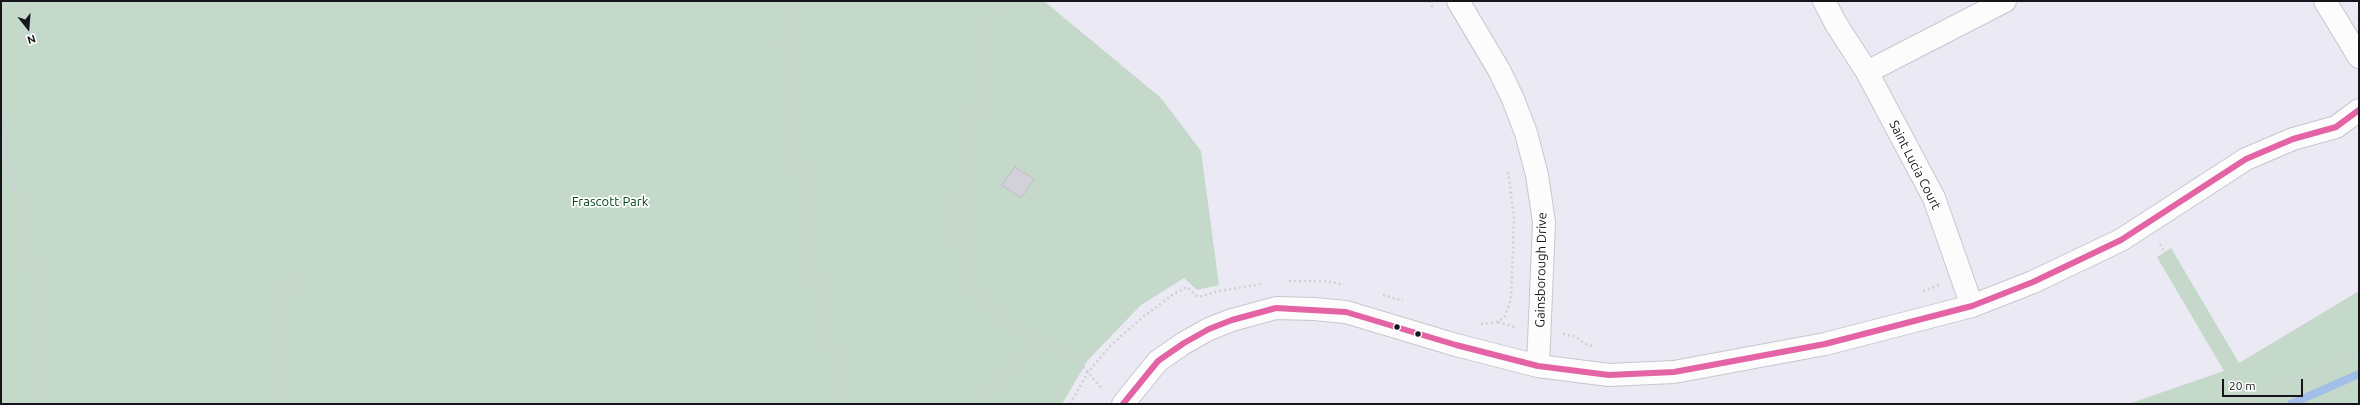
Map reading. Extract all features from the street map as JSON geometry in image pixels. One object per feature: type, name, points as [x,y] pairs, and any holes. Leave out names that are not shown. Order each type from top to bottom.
[{"type":"street","name":"Gainsborough Drive","points":[[1458,1],[1499,70],[1513,99],[1526,133],[1537,175],[1544,222],[1538,366]]},
{"type":"street","name":"Saint Lucia Court","points":[[1824,1],[1836,24],[1867,72],[1934,198],[1972,306]]},
{"type":"street","points":[[1867,72],[2005,1]]},
{"type":"street","points":[[2325,1],[2359,57]]},
{"type":"street","points":[[1114,399],[1158,362],[1184,343],[1209,329],[1232,320],[1255,312],[1276,308],[1346,312],[1456,345],[1538,366],[1609,375],[1674,372],[1825,344],[1972,306],[2075,263],[2148,224],[2246,159],[2293,139],[2336,127],[2359,110]]},
{"type":"path","points":[[786,1],[784,47],[811,259],[845,404]]},
{"type":"path","points":[[1002,1],[980,35],[980,82],[975,119],[965,159],[960,191],[959,224],[961,258],[974,291],[994,313],[1082,365],[1114,399]]},
{"type":"path","points":[[1429,1],[1437,15]]},
{"type":"path","points":[[1,110],[13,182],[33,269],[43,404]]},
{"type":"path","points":[[1479,324],[1498,322],[1505,316],[1511,299],[1514,218],[1507,164]]},
{"type":"path","points":[[2148,224],[2252,399]]},
{"type":"path","points":[[279,404],[278,362],[282,313],[285,295],[292,276]]},
{"type":"path","points":[[1284,282],[1327,281],[1350,286]]},
{"type":"path","points":[[1070,404],[1088,372],[1111,345],[1142,317],[1187,287],[1198,297],[1219,290],[1269,283]]},
{"type":"path","points":[[1380,294],[1410,303]]},
{"type":"path","points":[[977,404],[1041,342]]},
{"type":"path","points":[[2239,404],[2359,352]]},
{"type":"green space","name":"Frascott Park","points":[[1,1],[1044,1],[1161,98],[1201,151],[1219,285],[1197,290],[1184,278],[1141,305],[1088,360],[1062,404],[1,404]]},
{"type":"green space","points":[[2171,248],[2239,363],[2359,291],[2359,404],[2128,404],[2224,371],[2157,257]]},
{"type":"building","points":[[1015,167],[1034,179],[1021,198],[1002,185]]},
{"type":"waterway","points":[[2291,404],[2359,374]]},
{"type":"transit line","points":[[1123,404],[1158,361],[1184,343],[1209,329],[1232,320],[1276,308],[1346,312],[1456,345],[1538,366],[1609,375],[1674,372],[1825,344],[1972,306],[2033,282],[2121,240],[2246,159],[2293,139],[2336,127],[2359,110]]}]
